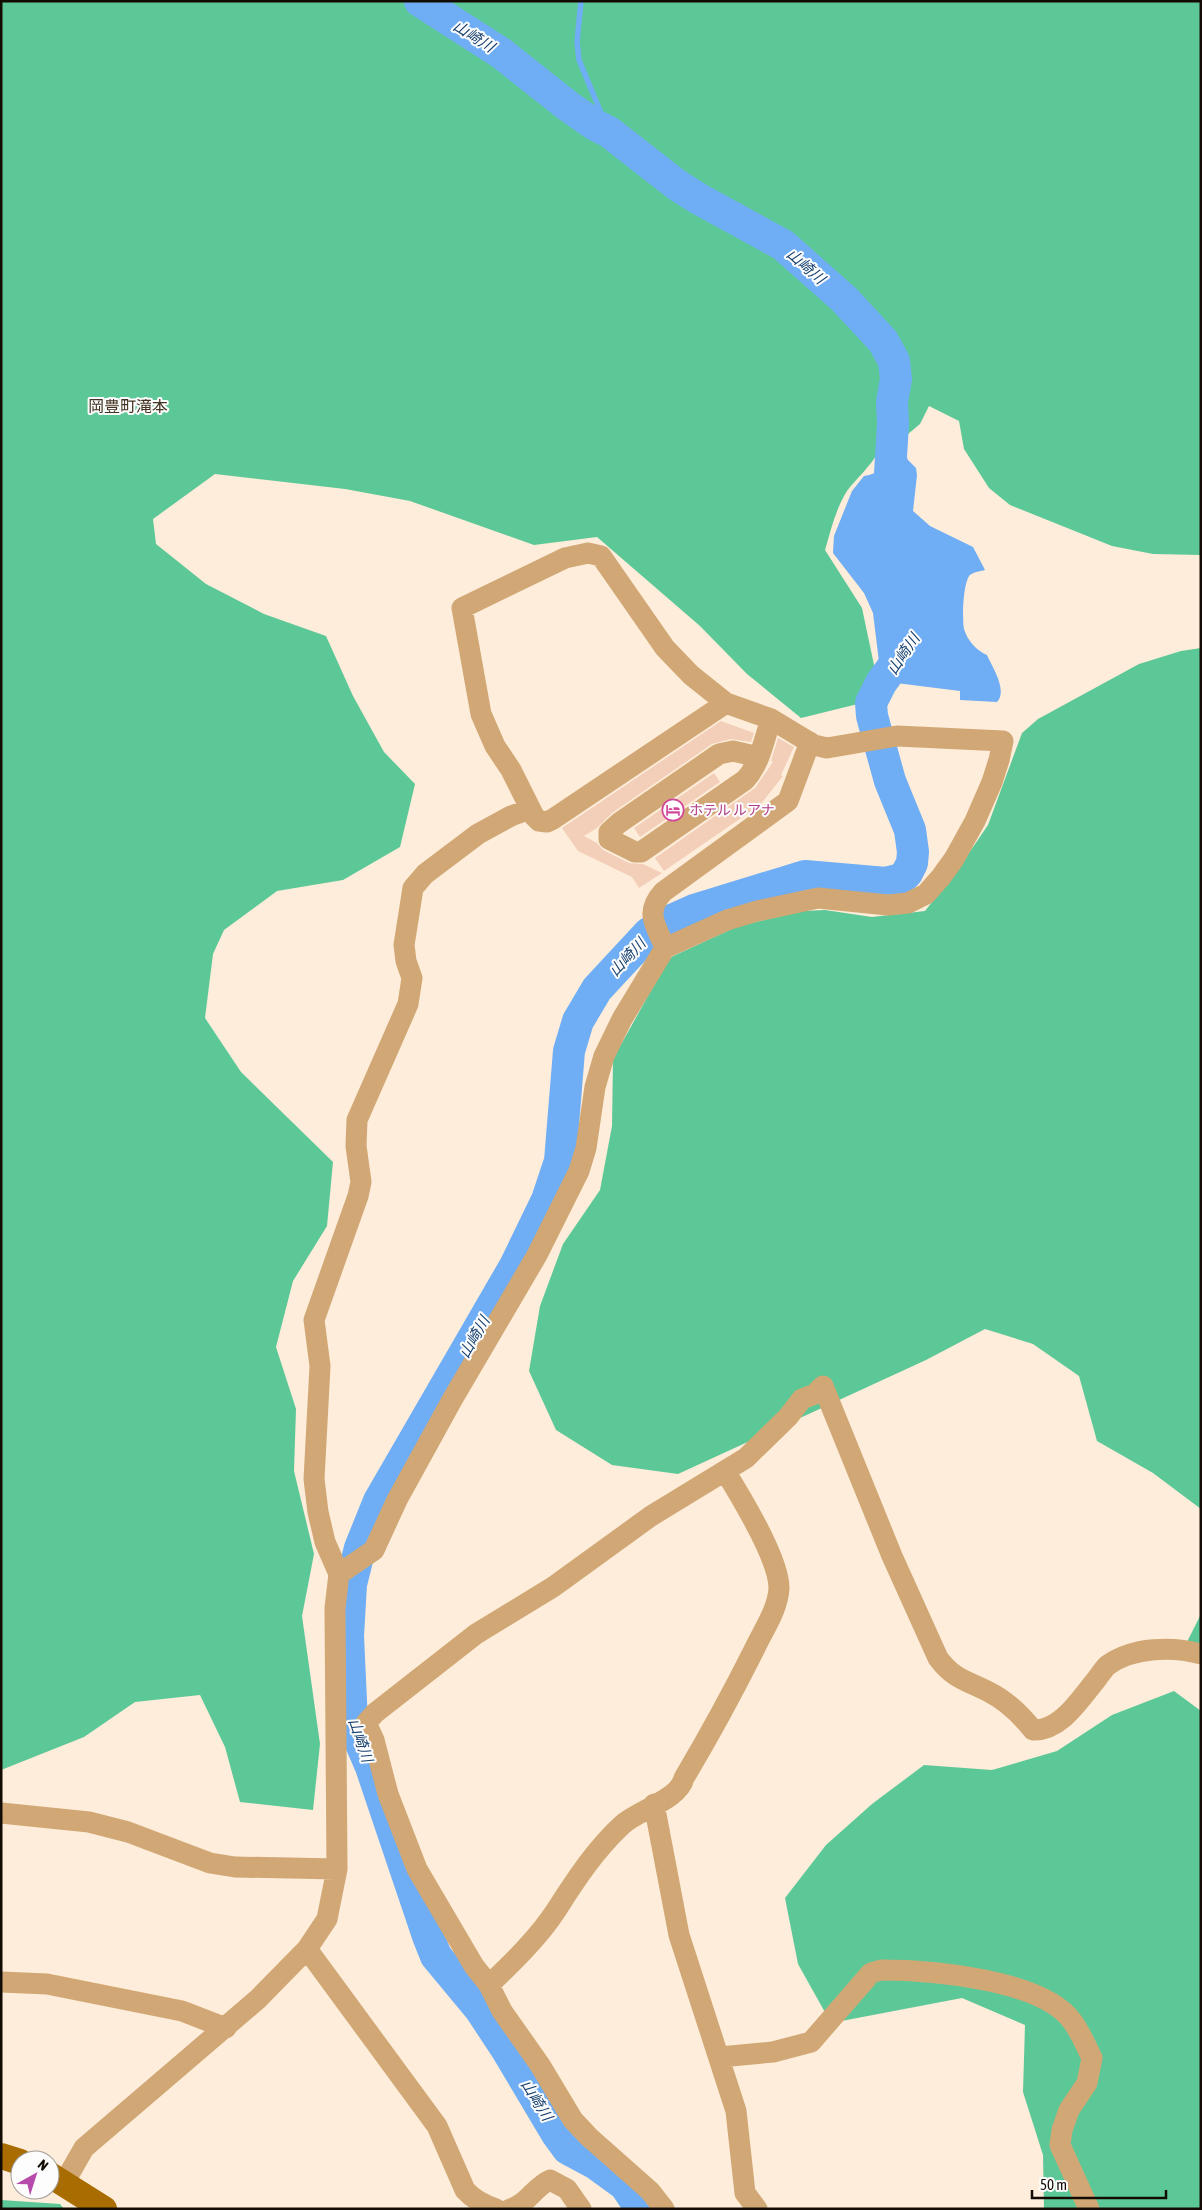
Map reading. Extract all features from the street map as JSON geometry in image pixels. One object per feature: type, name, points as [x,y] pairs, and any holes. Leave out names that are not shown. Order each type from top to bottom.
[{"type":"main road","points":[[60,2181],[104,2209]]},
{"type":"street","points":[[659,934],[727,920],[757,910],[818,898],[895,904],[908,903],[926,894],[954,859],[975,821],[994,775],[1003,740],[897,736],[821,748],[771,719],[726,703],[691,675],[672,656],[641,615],[607,562],[595,553],[565,558],[462,608],[481,714],[495,746],[538,821],[547,822],[553,819],[726,703]]},
{"type":"street","points":[[759,757],[733,751],[719,754],[619,823],[609,832],[609,839],[635,852],[641,852],[745,780],[759,757],[771,719]]},
{"type":"street","points":[[342,1573],[374,1550],[397,1500],[452,1400],[537,1254],[579,1171],[586,1148],[595,1086],[604,1056],[659,934],[651,910],[654,901],[663,892],[788,801],[810,742]]},
{"type":"street","points":[[60,2176],[84,2148],[258,1999],[307,1949],[327,1919],[337,1869],[335,1608],[342,1573],[325,1542],[318,1512],[314,1479],[320,1366],[314,1320],[358,1196],[361,1182],[356,1146],[357,1120],[408,1004],[411,991],[412,978],[406,961],[404,945],[413,888],[425,874],[478,834],[511,816],[530,809]]},
{"type":"street","points":[[664,2209],[650,2191],[589,2137],[573,2120],[540,2065],[502,2011],[489,1985],[474,1966],[417,1869],[388,1794],[374,1740],[366,1723],[375,1713],[476,1634],[553,1587],[652,1516],[746,1458],[788,1417],[802,1399],[815,1394],[824,1386],[892,1556],[938,1658],[945,1668],[965,1682],[990,1692],[1018,1712],[1033,1730],[1042,1730],[1070,1712],[1108,1665],[1135,1653],[1183,1649],[1201,1654]]},
{"type":"street","points":[[489,1985],[521,1954],[557,1909],[565,1893],[606,1840],[624,1822],[668,1798],[682,1786],[684,1778],[720,1718],[775,1608],[779,1587],[772,1560],[740,1496],[725,1471]]},
{"type":"street","points":[[654,1804],[679,1935],[736,2111],[745,2193],[757,2209]]},
{"type":"street","points":[[1,1813],[89,1822],[128,1832],[210,1863],[235,1867],[337,1869]]},
{"type":"street","points":[[307,1949],[437,2126],[464,2190],[471,2197],[496,2209]]},
{"type":"street","points":[[720,2057],[773,2052],[811,2042],[871,1973],[881,1970],[968,1976],[1006,1984],[1050,2002],[1072,2020],[1092,2058],[1087,2083],[1069,2110],[1062,2130],[1060,2146],[1089,2209]]},
{"type":"street","points":[[1,1982],[47,1984],[182,2011],[226,2028]]},
{"type":"street","points":[[510,2209],[523,2204],[541,2185],[550,2180],[567,2189],[581,2209]]},
{"type":"green space","points":[[1,1],[1201,1],[1201,555],[1153,554],[1112,546],[1010,505],[989,488],[964,449],[959,421],[929,406],[920,424],[908,434],[887,427],[881,432],[876,455],[847,491],[840,505],[825,550],[862,608],[877,679],[862,703],[801,718],[747,674],[700,626],[597,537],[534,545],[410,501],[345,489],[215,474],[153,519],[156,544],[206,584],[264,614],[326,636],[353,696],[384,752],[415,784],[400,847],[343,880],[277,891],[224,930],[213,954],[205,1018],[241,1072],[333,1162],[327,1226],[293,1281],[276,1347],[296,1409],[294,1471],[314,1554],[302,1616],[320,1744],[313,1810],[240,1802],[225,1747],[200,1695],[135,1702],[84,1737],[1,1770]]},
{"type":"green space","points":[[1201,648],[1201,1509],[1153,1473],[1097,1441],[1079,1376],[1033,1344],[985,1329],[926,1360],[678,1474],[612,1465],[556,1430],[529,1371],[540,1306],[563,1244],[600,1190],[612,1126],[613,1059],[669,958],[738,926],[803,911],[825,910],[872,917],[925,911],[958,869],[988,825],[1022,733],[1038,719],[1139,664],[1181,651]]},
{"type":"green space","points":[[1201,1614],[1201,1656],[1187,1642]]},
{"type":"green space","points":[[1174,1691],[1201,1711],[1201,2209],[1044,2209],[1043,2155],[1023,2092],[1025,2025],[962,1998],[831,2023],[798,1964],[785,1898],[826,1845],[872,1804],[924,1765],[992,1770],[1057,1751],[1112,1715]]},
{"type":"green space","points":[[1,2200],[60,2204],[64,2209],[1,2209]]},
{"type":"water","points":[[887,428],[896,432],[908,460],[916,468],[913,511],[930,526],[973,547],[985,570],[970,575],[968,579],[964,601],[963,624],[965,633],[970,641],[987,655],[995,672],[1001,691],[997,702],[960,700],[960,691],[888,682],[881,678],[873,613],[864,593],[833,553],[834,536],[852,491],[864,476],[874,474],[879,469],[882,457],[883,435]]},
{"type":"building","points":[[721,721],[754,733],[751,742],[731,739],[712,744],[612,813],[597,828],[584,836],[597,843],[603,850],[629,863],[643,864],[662,873],[639,888],[632,877],[578,851],[562,828]]},
{"type":"building","points":[[778,738],[794,747],[781,775],[783,776],[760,805],[664,871],[655,858],[755,788],[773,762],[771,761]]},
{"type":"building","points":[[714,773],[720,782],[640,837],[634,828]]},
{"type":"waterway","name":"山崎川","points":[[420,1],[501,53],[568,106],[595,125],[609,132],[677,185],[783,245],[844,299],[883,341],[894,361],[896,379],[892,402],[893,424],[890,473]]},
{"type":"waterway","points":[[581,1],[577,42],[579,60],[609,132]]},
{"type":"waterway","name":"山崎川","points":[[641,2209],[625,2185],[596,2164],[568,2149],[480,2009],[436,1956],[371,1767],[352,1723],[348,1636],[351,1584],[360,1548],[379,1501],[515,1266],[547,1200],[560,1161],[569,1051],[578,1021],[597,989],[649,933],[665,923],[694,910],[805,876],[886,883],[901,879],[907,873],[912,863],[913,852],[910,830],[890,781],[872,716],[871,703],[881,683],[910,643]]},
{"type":"place","name":"ホテル ルアナ","points":[[673,810]]},
{"type":"district","name":"岡豊町滝本","points":[[128,406]]}]
